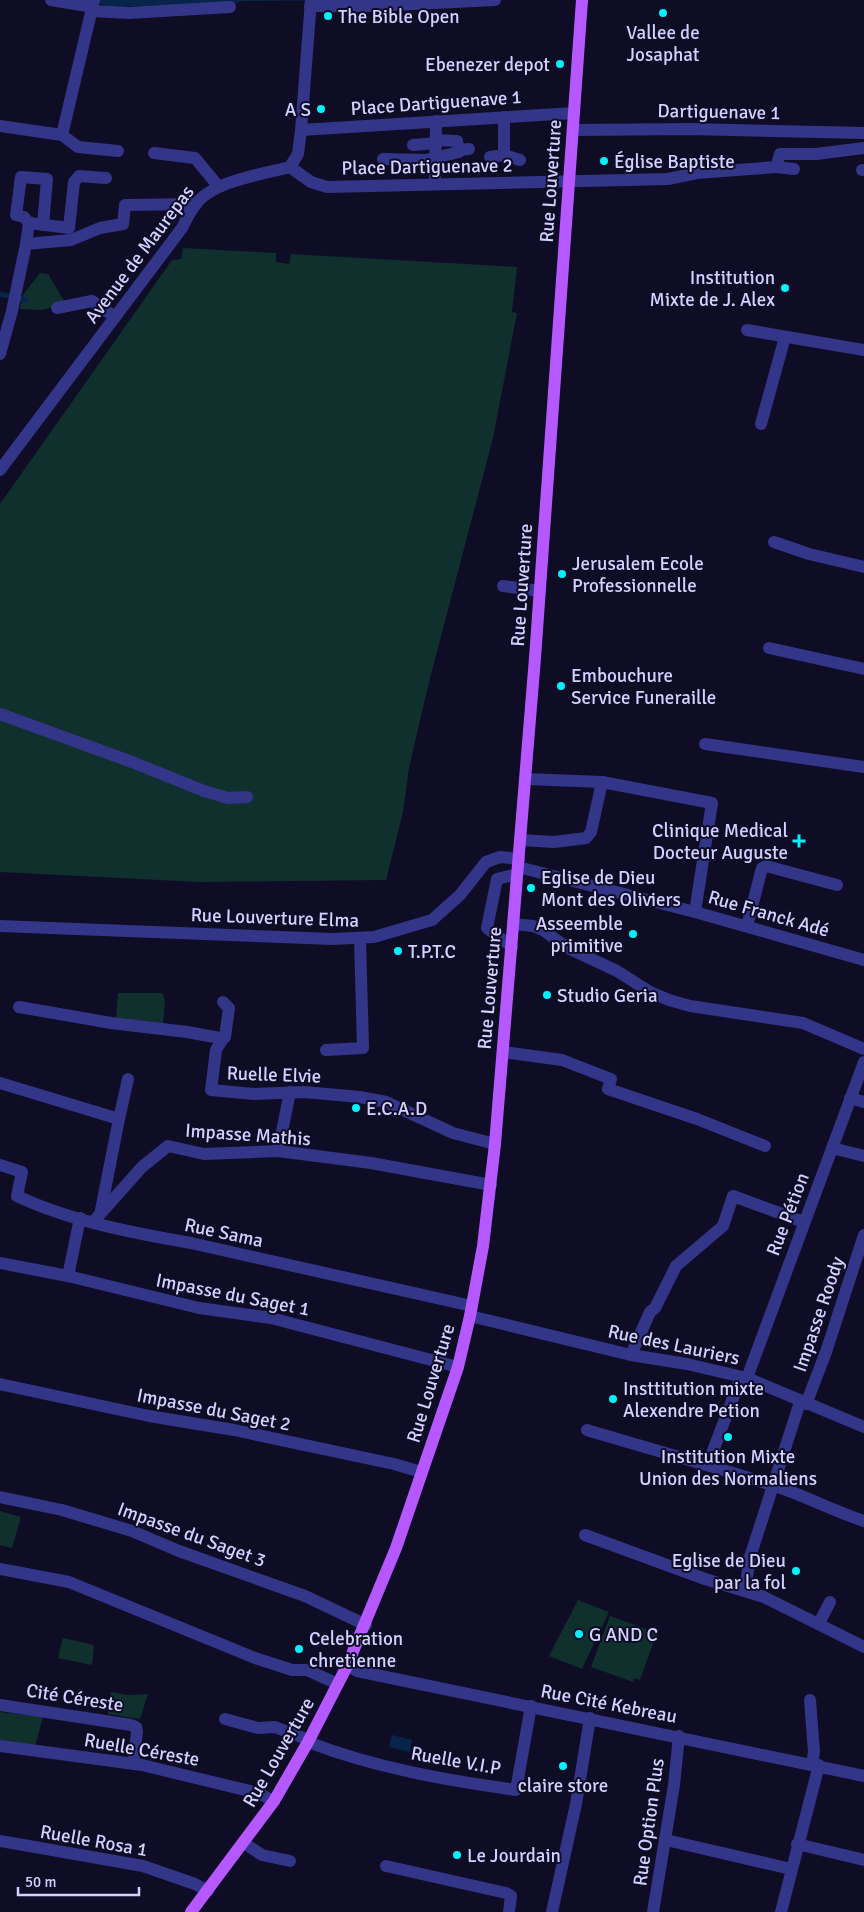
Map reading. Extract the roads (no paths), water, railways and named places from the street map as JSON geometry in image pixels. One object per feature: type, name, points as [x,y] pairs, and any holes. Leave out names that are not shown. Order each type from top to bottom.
[{"type":"main road","name":"Rue Louverture","points":[[191,1912],[274,1801],[309,1741],[347,1666],[366,1625],[396,1548],[458,1367],[471,1311],[491,1185],[513,924],[524,868],[520,840],[540,591],[582,0]]},
{"type":"street","points":[[51,0],[129,13],[230,8]]},
{"type":"street","points":[[290,167],[298,154],[301,130],[310,3],[374,6],[495,0]]},
{"type":"street","points":[[62,135],[93,6]]},
{"type":"street","name":"Place Dartiguenave 1","points":[[301,130],[574,112]]},
{"type":"street","points":[[504,117],[504,155]]},
{"type":"street","points":[[435,184],[437,158],[436,121]]},
{"type":"street","points":[[0,126],[62,135],[78,147],[118,151]]},
{"type":"street","name":"Dartiguenave 1","points":[[573,130],[691,129],[864,133]]},
{"type":"street","points":[[383,159],[437,158],[462,146],[437,142],[413,145]]},
{"type":"street","points":[[776,168],[780,154],[816,154],[864,148]]},
{"type":"street","points":[[154,153],[195,158],[219,186]]},
{"type":"street","points":[[490,157],[504,155],[520,160]]},
{"type":"street","name":"Place Dartiguenave 2","points":[[290,167],[311,182],[327,187],[668,179],[698,173],[776,168],[794,169]]},
{"type":"street","name":"Avenue de Maurepas","points":[[0,470],[182,228],[196,204],[207,193],[219,186],[290,167]]},
{"type":"street","points":[[29,224],[69,228],[74,182],[79,176],[106,178]]},
{"type":"street","points":[[0,354],[4,324],[15,299],[29,224],[24,216],[16,216],[21,177],[47,179],[43,225]]},
{"type":"street","points":[[26,244],[71,240],[100,228],[123,224],[125,205],[196,204]]},
{"type":"street","points":[[56,308],[92,301],[115,317]]},
{"type":"street","points":[[747,330],[864,350]]},
{"type":"street","points":[[761,424],[785,337]]},
{"type":"street","points":[[774,542],[809,554],[864,567]]},
{"type":"street","points":[[503,586],[540,591]]},
{"type":"street","points":[[769,648],[864,669]]},
{"type":"street","points":[[0,714],[132,762],[204,791],[228,798],[246,797]]},
{"type":"street","points":[[705,744],[864,766]]},
{"type":"street","points":[[526,778],[602,782],[712,803],[695,912]]},
{"type":"street","points":[[520,840],[554,842],[586,838],[591,832],[602,782]]},
{"type":"street","name":"Rue Louverture Elma","points":[[0,926],[360,939],[392,933],[432,920],[460,895],[486,862],[500,857],[524,868]]},
{"type":"street","points":[[747,926],[762,868],[766,866],[837,886]]},
{"type":"street","points":[[512,947],[487,928],[497,879],[524,868]]},
{"type":"street","name":"Rue Franck Adé","points":[[524,868],[747,926],[864,960]]},
{"type":"street","points":[[513,924],[533,926],[543,930],[566,946],[618,971],[650,992],[669,1000],[690,1006],[803,1023],[864,1049]]},
{"type":"street","points":[[326,1050],[363,1048],[360,939]]},
{"type":"street","points":[[222,1040],[225,1037],[229,1008],[223,1002]]},
{"type":"street","name":"Ruelle Elvie","points":[[18,1007],[111,1024],[187,1032],[222,1040],[216,1050],[211,1090],[254,1094],[290,1092],[360,1097],[386,1102],[453,1133],[495,1144]]},
{"type":"street","points":[[503,1052],[562,1060],[611,1079],[608,1089],[697,1119],[765,1146]]},
{"type":"street","name":"Rue Pétion","points":[[708,1464],[744,1378],[864,1062]]},
{"type":"street","points":[[101,1210],[128,1079]]},
{"type":"street","points":[[0,1083],[119,1119]]},
{"type":"street","points":[[278,1151],[290,1092]]},
{"type":"street","points":[[850,1098],[864,1102]]},
{"type":"street","name":"Impasse Mathis","points":[[93,1222],[101,1210],[115,1199],[142,1167],[168,1146],[204,1154],[278,1151],[371,1163],[491,1185]]},
{"type":"street","points":[[832,1148],[864,1156]]},
{"type":"street","name":"Rue Sama","points":[[0,1165],[22,1172],[17,1196],[38,1206],[93,1222],[471,1311]]},
{"type":"street","points":[[631,1355],[650,1312],[655,1308],[676,1266],[723,1226],[733,1196],[804,1222]]},
{"type":"street","points":[[68,1276],[80,1218]]},
{"type":"street","name":"Impasse Roody","points":[[745,1590],[750,1556],[803,1403],[826,1352],[864,1235]]},
{"type":"street","name":"Impasse du Saget 1","points":[[0,1262],[68,1276],[199,1308],[271,1318],[458,1367]]},
{"type":"street","name":"Rue des Lauriers","points":[[471,1311],[631,1355],[686,1364],[744,1378],[864,1427]]},
{"type":"street","name":"Impasse du Saget 2","points":[[0,1384],[149,1416],[234,1430],[394,1464],[421,1472]]},
{"type":"street","points":[[587,1430],[708,1464],[800,1495],[832,1511],[864,1521]]},
{"type":"street","name":"Impasse du Saget 3","points":[[0,1497],[62,1510],[132,1531],[178,1551],[296,1593],[366,1625]]},
{"type":"street","points":[[585,1535],[705,1579],[764,1597],[864,1647]]},
{"type":"street","points":[[0,1568],[69,1582],[255,1658],[292,1670],[307,1670],[338,1684]]},
{"type":"street","points":[[819,1623],[830,1602]]},
{"type":"street","name":"Rue Cité Kebreau","points":[[347,1666],[357,1671],[816,1764],[864,1776]]},
{"type":"street","points":[[781,1912],[816,1764],[810,1700]]},
{"type":"street","name":"Cité Céreste","points":[[0,1705],[136,1727],[133,1764]]},
{"type":"street","name":"Ruelle V.I.P","points":[[309,1741],[377,1764],[416,1773],[516,1790],[531,1706]]},
{"type":"street","points":[[552,1912],[576,1804],[590,1718]]},
{"type":"street","points":[[225,1719],[258,1728],[275,1727],[309,1741]]},
{"type":"street","name":"Rue Option Plus","points":[[653,1912],[666,1840],[679,1736]]},
{"type":"street","name":"Ruelle Céreste","points":[[0,1746],[133,1764],[258,1793],[274,1801]]},
{"type":"street","points":[[666,1840],[791,1869]]},
{"type":"street","name":"Ruelle Rosa 1","points":[[0,1841],[143,1866],[195,1884],[208,1891]]},
{"type":"street","points":[[244,1843],[262,1855],[290,1861]]},
{"type":"street","points":[[797,1844],[864,1860]]},
{"type":"street","points":[[386,1866],[506,1893],[511,1896],[509,1912]]},
{"type":"water","points":[[69,0],[422,0],[242,1],[237,3],[108,7],[98,3]]},
{"type":"water","points":[[392,1735],[412,1740],[410,1752],[389,1747]]},
{"type":"waterway","points":[[0,294],[26,300]]},
{"type":"place","name":"Vallee de Josaphat","points":[[663,13]]},
{"type":"place","name":"The Bible Open","points":[[328,16]]},
{"type":"place","name":"Ebenezer depot","points":[[560,64]]},
{"type":"place","name":"A S","points":[[321,109]]},
{"type":"place","name":"Église Baptiste","points":[[604,161]]},
{"type":"place","name":"Institution Mixte de J. Alex","points":[[785,288]]},
{"type":"place","name":"Jerusalem Ecole Professionnelle","points":[[562,574]]},
{"type":"place","name":"Embouchure Service Funeraille","points":[[561,686]]},
{"type":"place","name":"Clinique Medical Docteur Auguste","points":[[799,841]]},
{"type":"place","name":"Eglise de Dieu Mont des Oliviers","points":[[531,888]]},
{"type":"place","name":"Asseemble primitive","points":[[633,934]]},
{"type":"place","name":"T.P.T.C","points":[[398,951]]},
{"type":"place","name":"Studio Geria","points":[[547,995]]},
{"type":"place","name":"E.C.A.D","points":[[356,1108]]},
{"type":"place","name":"Insttitution mixte Alexendre Petion","points":[[613,1399]]},
{"type":"place","name":"Institution Mixte Union des Normaliens","points":[[728,1437]]},
{"type":"place","name":"Eglise de Dieu par la fol","points":[[796,1571]]},
{"type":"place","name":"G AND C","points":[[579,1634]]},
{"type":"place","name":"Celebration chretienne","points":[[299,1649]]},
{"type":"place","name":"claire store","points":[[563,1766]]},
{"type":"place","name":"Le Jourdain","points":[[457,1855]]}]
